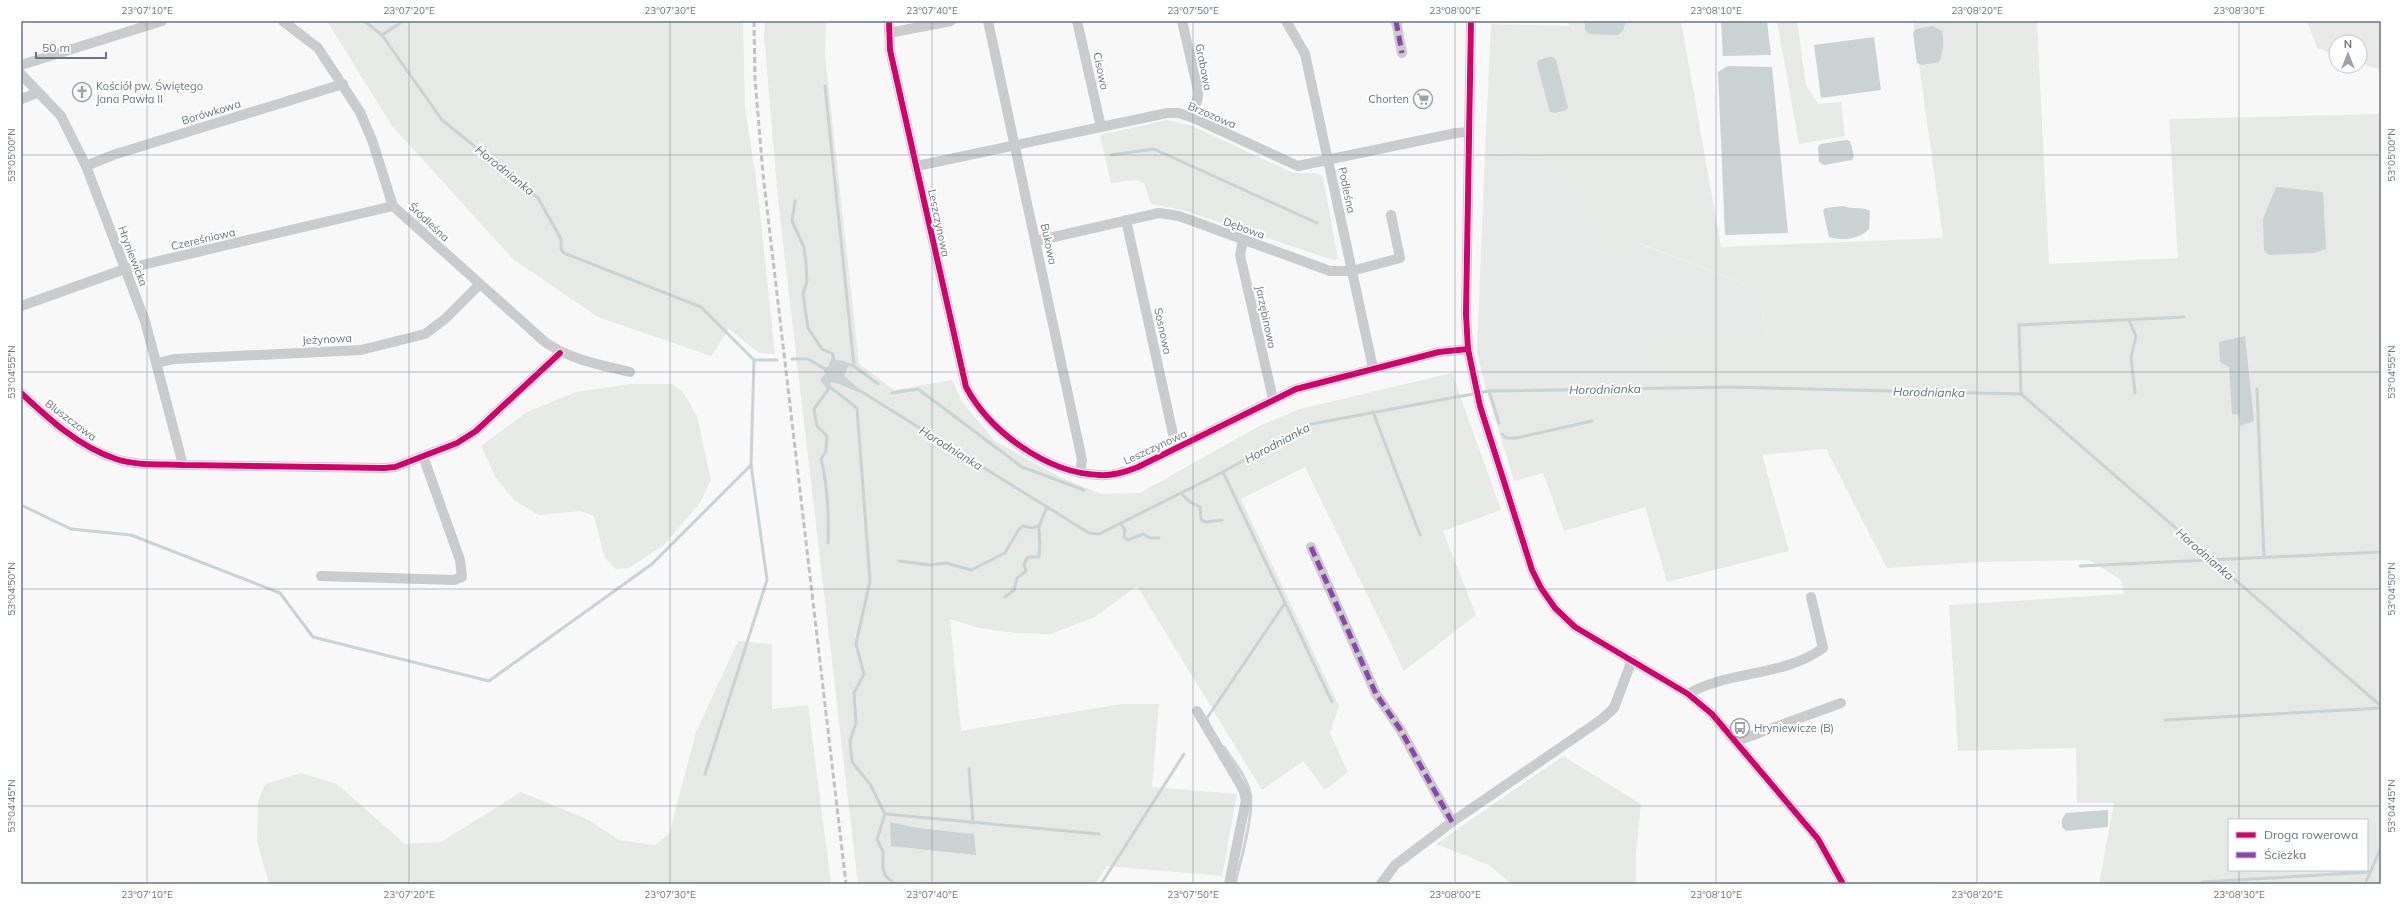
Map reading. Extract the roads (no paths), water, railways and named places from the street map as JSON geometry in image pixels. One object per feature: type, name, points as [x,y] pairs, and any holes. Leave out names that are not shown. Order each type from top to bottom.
[{"type":"street","points":[[21,65],[162,21]]},
{"type":"street","name":"Śródleśna","points":[[283,21],[318,48],[360,112],[372,140],[393,206],[479,285],[545,342],[560,353],[584,361],[630,372]]},
{"type":"street","name":"Leszczynowa","points":[[889,21],[890,50],[966,388],[974,403],[992,424],[1007,436],[1044,460],[1080,473],[1100,476],[1119,474],[1138,467],[1273,399],[1296,389],[1439,352],[1468,349]]},
{"type":"street","points":[[889,32],[951,21]]},
{"type":"street","name":"Bukowa","points":[[988,21],[1082,460],[1080,473]]},
{"type":"street","name":"Cisowa","points":[[1077,21],[1101,127]]},
{"type":"street","name":"Grabowa","points":[[1182,21],[1198,90],[1198,98],[1191,117]]},
{"type":"street","name":"Podleśna","points":[[1286,21],[1305,54],[1373,368]]},
{"type":"street","points":[[1396,21],[1402,53]]},
{"type":"street","points":[[1471,21],[1466,306],[1468,349],[1480,406],[1532,570],[1541,588],[1555,608],[1575,627],[1688,694],[1712,714],[1737,741],[1818,839],[1843,884]]},
{"type":"street","name":"Hryniewicka","points":[[21,74],[37,93],[61,116],[86,166],[145,321],[183,465]]},
{"type":"street","name":"Borówkowa","points":[[86,166],[113,155],[343,84]]},
{"type":"street","points":[[21,99],[37,93]]},
{"type":"street","name":"Brzozowa","points":[[917,166],[1167,113],[1178,113],[1191,117],[1294,164],[1305,165],[1456,133],[1469,132]]},
{"type":"street","name":"Czereśniowa","points":[[21,306],[125,269],[393,206]]},
{"type":"street","name":"Dębowa","points":[[1036,241],[1159,213],[1178,216],[1330,271],[1352,271],[1400,258],[1391,215]]},
{"type":"street","name":"Sosnowa","points":[[1126,220],[1173,434],[1179,447]]},
{"type":"street","name":"Jarzębinowa","points":[[1243,240],[1240,255],[1273,399]]},
{"type":"street","name":"Jeżynowa","points":[[157,363],[174,359],[361,350],[425,334],[445,319],[479,285]]},
{"type":"street","name":"Bluszczowa","points":[[21,393],[73,437],[93,449],[117,460],[150,464],[183,465],[384,468],[395,467],[457,443],[476,431],[560,353]]},
{"type":"street","points":[[321,576],[454,580],[462,577],[460,560],[423,456]]},
{"type":"street","points":[[1311,547],[1376,694],[1400,729],[1452,822]]},
{"type":"street","points":[[1688,694],[1705,686],[1800,662],[1823,648],[1811,597]]},
{"type":"street","points":[[1381,884],[1395,865],[1452,822],[1602,719],[1614,708],[1632,660]]},
{"type":"street","points":[[1737,741],[1841,703]]},
{"type":"street","points":[[1197,711],[1243,790],[1246,800],[1229,884]]},
{"type":"waterway","name":"Horodnianka","points":[[364,21],[382,35],[442,120],[538,198],[561,239],[561,249],[564,253],[701,307],[754,360],[777,360]]},
{"type":"waterway","points":[[382,35],[403,21]]},
{"type":"waterway","points":[[825,86],[854,366]]},
{"type":"waterway","points":[[1111,155],[1154,149],[1317,223]]},
{"type":"waterway","points":[[795,201],[792,221],[804,247],[807,281],[803,294],[808,328],[822,349],[833,354],[833,358]]},
{"type":"waterway","points":[[2021,394],[2019,325],[2184,317]]},
{"type":"waterway","points":[[2129,320],[2136,336],[2131,358],[2135,393]]},
{"type":"waterway","name":"Horodnianka","points":[[792,359],[808,359],[825,369]]},
{"type":"waterway","points":[[21,505],[71,529],[131,535],[280,593],[313,637],[489,681],[652,564],[751,465],[754,360]]},
{"type":"waterway","points":[[847,364],[854,366],[878,384]]},
{"type":"waterway","points":[[830,387],[857,408],[870,581],[856,644],[864,674],[854,693],[856,723],[850,741],[852,762],[870,784],[885,814],[877,839],[883,852],[883,868],[885,875],[894,884]]},
{"type":"waterway","points":[[828,543],[828,501],[821,459],[826,451],[827,436],[817,426],[814,409],[830,387]]},
{"type":"waterway","name":"Horodnianka","points":[[862,392],[1089,533],[1099,534],[1223,472],[1306,425],[1489,391],[1731,387],[2021,394],[2381,706]]},
{"type":"waterway","points":[[892,393],[918,389],[1022,467],[1084,490]]},
{"type":"waterway","points":[[2257,389],[2264,557]]},
{"type":"waterway","points":[[1489,391],[1499,423]]},
{"type":"waterway","points":[[1373,412],[1420,535]]},
{"type":"waterway","points":[[1502,434],[1506,438],[1516,438],[1592,421]]},
{"type":"waterway","points":[[705,774],[767,580],[751,465]]},
{"type":"waterway","points":[[1223,472],[1332,702]]},
{"type":"waterway","points":[[1181,493],[1190,502],[1200,507],[1201,519],[1205,522],[1222,520]]},
{"type":"waterway","points":[[899,561],[930,565],[946,563],[971,570],[1005,553],[1019,529],[1023,526],[1032,528],[1039,526],[1047,507]]},
{"type":"waterway","points":[[1121,524],[1125,530],[1124,537],[1128,540],[1143,534],[1150,538],[1159,538]]},
{"type":"waterway","points":[[1005,597],[1014,590],[1017,578],[1026,571],[1024,564],[1028,557],[1039,557],[1039,526]]},
{"type":"waterway","points":[[2080,566],[2381,552]]},
{"type":"waterway","points":[[1208,722],[1207,718],[1285,603]]},
{"type":"waterway","points":[[2165,720],[2381,708]]},
{"type":"waterway","points":[[1224,747],[1246,780],[1251,801],[1249,824],[1235,884]]},
{"type":"waterway","points":[[1101,884],[1184,754]]},
{"type":"waterway","points":[[969,769],[973,823]]},
{"type":"waterway","points":[[885,814],[1099,834]]},
{"type":"waterway","name":"Horodnianka","points":[[2365,884],[2381,848]]},
{"type":"waterway","points":[[2202,882],[2370,872]]},
{"type":"railway","points":[[754,21],[755,79],[763,174],[846,884]]},
{"type":"place","name":"Kościół pw. Świętego Jana Pawła II","points":[[82,92]]},
{"type":"place","name":"Chorten","points":[[1423,99]]},
{"type":"place","name":"Hryniewicze (B)","points":[[1740,728]]}]
